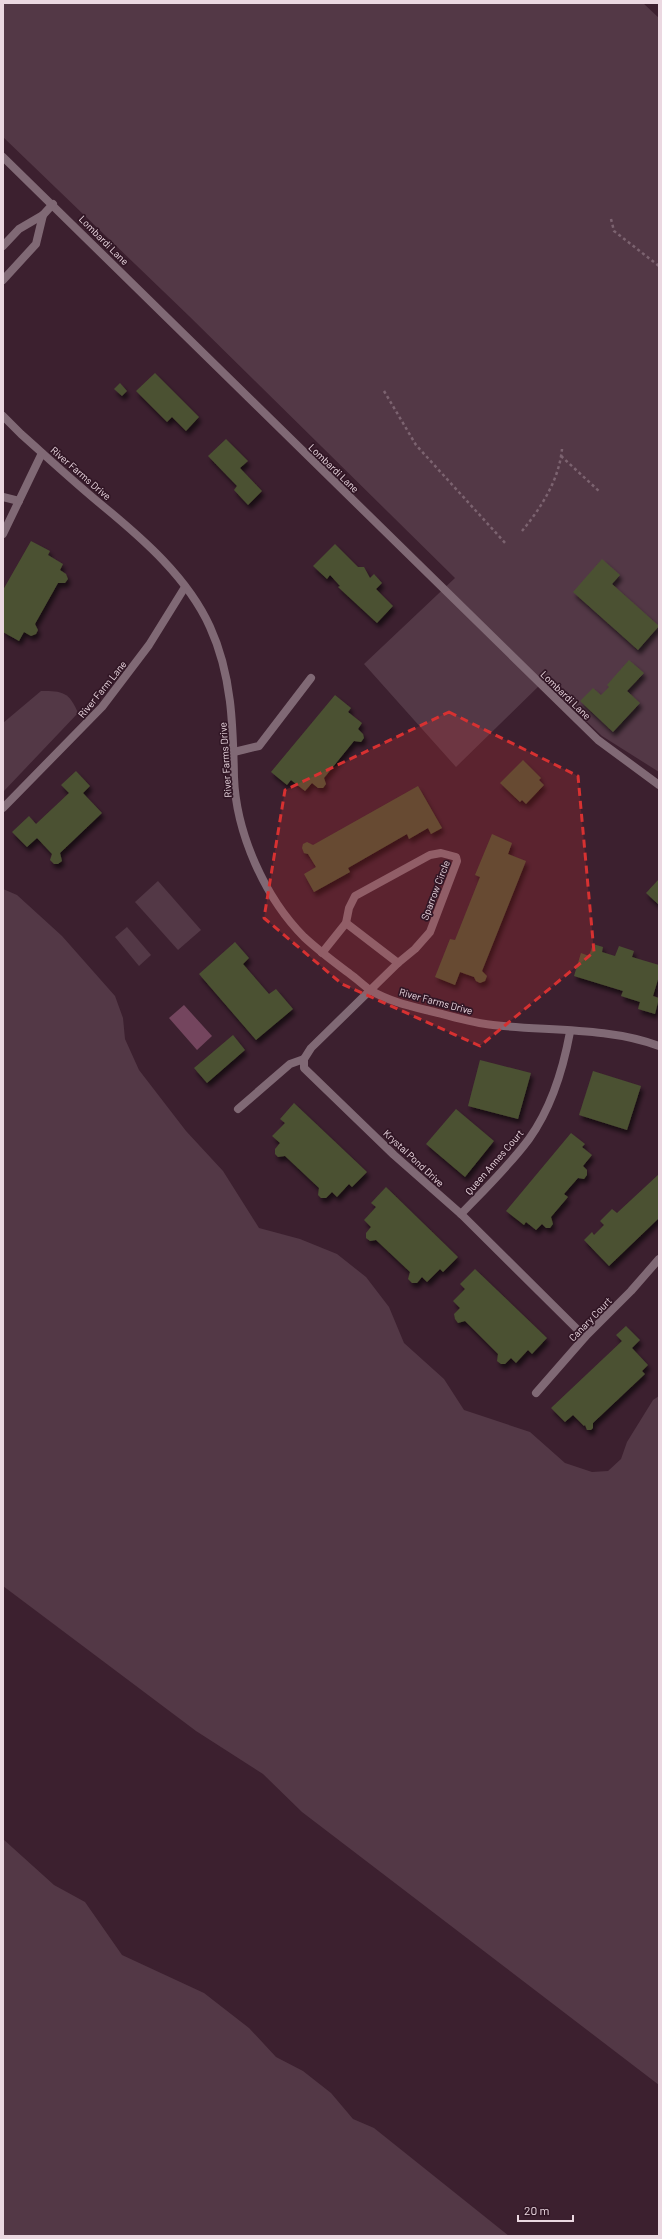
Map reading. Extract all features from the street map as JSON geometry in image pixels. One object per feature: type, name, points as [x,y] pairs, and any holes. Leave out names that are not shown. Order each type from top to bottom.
[{"type":"street","name":"Lombardi Lane","points":[[3,157],[53,204],[439,586],[598,740],[659,785]]},
{"type":"street","points":[[3,246],[19,229],[43,215],[53,204]]},
{"type":"street","points":[[3,280],[36,244],[43,215]]},
{"type":"street","name":"River Farms Drive","points":[[3,416],[148,546],[185,588],[208,624],[219,651],[230,699],[237,796],[243,830],[253,861],[284,914],[303,936],[322,953],[370,990],[410,1007],[473,1022],[629,1037],[659,1046]]},
{"type":"street","points":[[3,534],[42,452]]},
{"type":"street","points":[[3,497],[19,502]]},
{"type":"street","name":"River Farm Lane","points":[[3,808],[102,707],[149,645],[185,588]]},
{"type":"street","points":[[234,752],[259,746],[310,678]]},
{"type":"street","name":"Sparrow Circle","points":[[322,953],[346,923],[349,908],[355,896],[430,855],[441,853],[456,857],[457,861],[430,932],[415,949],[370,990]]},
{"type":"street","points":[[346,923],[398,963]]},
{"type":"street","points":[[238,1109],[290,1064],[304,1059],[311,1048],[370,990]]},
{"type":"street","name":"Queen Annes Court","points":[[461,1214],[515,1156],[529,1139],[544,1116],[555,1091],[565,1060],[570,1032]]},
{"type":"street","name":"Krystal Pond Drive","points":[[304,1059],[304,1068],[309,1075],[344,1105],[394,1155],[461,1214],[585,1337]]},
{"type":"street","name":"Canary Court","points":[[536,1393],[585,1337],[631,1291],[659,1259]]},
{"type":"path","points":[[611,219],[614,231],[659,266]]},
{"type":"path","points":[[384,391],[416,445],[507,545]]},
{"type":"path","points":[[522,531],[544,501],[561,456],[562,449]]},
{"type":"path","points":[[561,456],[600,492]]},
{"type":"highlighted area","points":[[449,712],[578,776],[594,952],[480,1046],[342,984],[264,918],[285,790]]},
{"type":"shaded area","points":[[3,3],[643,3],[659,18],[659,772],[602,736],[544,681],[456,767],[364,664],[455,578],[189,316],[3,137]]},
{"type":"shaded area","points":[[41,691],[55,691],[64,694],[72,701],[78,713],[3,792],[3,723]]},
{"type":"shaded area","points":[[158,881],[201,930],[178,950],[135,902]]},
{"type":"shaded area","points":[[3,889],[17,895],[62,936],[115,996],[123,1018],[125,1039],[139,1070],[186,1131],[223,1171],[259,1228],[300,1239],[337,1254],[366,1277],[389,1307],[404,1343],[444,1379],[464,1410],[530,1432],[565,1463],[592,1472],[608,1471],[621,1459],[627,1442],[653,1400],[659,1396],[659,2085],[302,1812],[263,1774],[196,1731],[3,1586]]},
{"type":"shaded area","points":[[127,927],[151,955],[139,966],[115,937]]},
{"type":"shaded area","points":[[184,1005],[212,1036],[197,1050],[169,1018]]},
{"type":"shaded area","points":[[3,1839],[54,1885],[85,1902],[122,1955],[204,1993],[249,2028],[276,2057],[303,2071],[331,2093],[353,2119],[374,2128],[509,2236],[3,2236]]},
{"type":"building","points":[[155,373],[199,417],[186,431],[172,417],[167,422],[136,391]]},
{"type":"building","points":[[120,383],[127,391],[122,396],[114,389]]},
{"type":"building","points":[[226,439],[248,461],[240,468],[262,491],[248,505],[234,490],[237,486],[208,456]]},
{"type":"building","points":[[31,541],[50,551],[48,555],[63,564],[60,570],[66,574],[68,579],[65,583],[58,583],[35,624],[38,630],[36,634],[31,636],[24,632],[19,641],[3,632],[3,590]]},
{"type":"building","points":[[335,544],[358,567],[364,567],[370,578],[374,574],[382,583],[376,589],[393,606],[377,623],[338,587],[340,586],[330,575],[327,579],[313,566]]},
{"type":"building","points":[[602,559],[620,575],[612,584],[659,626],[638,650],[573,592]]},
{"type":"building","points":[[629,660],[644,673],[627,691],[640,703],[613,732],[580,701],[593,688],[601,695],[609,687],[607,685]]},
{"type":"building","points":[[335,695],[351,708],[348,712],[362,723],[358,729],[363,734],[364,738],[361,742],[354,741],[324,778],[326,784],[323,788],[318,788],[312,783],[305,791],[291,780],[287,785],[271,772]]},
{"type":"building","points":[[523,760],[541,778],[539,780],[544,785],[526,804],[522,800],[520,802],[500,783]]},
{"type":"building","points":[[76,771],[90,786],[83,793],[102,813],[60,853],[62,861],[58,864],[54,864],[50,860],[52,854],[37,838],[27,847],[12,832],[29,816],[36,824],[69,793],[61,785]]},
{"type":"building","points":[[418,786],[442,828],[431,834],[428,828],[409,839],[407,834],[348,868],[350,872],[314,892],[304,874],[316,867],[308,854],[304,853],[302,848],[303,844],[307,842],[313,845]]},
{"type":"building","points":[[492,834],[512,843],[508,854],[526,861],[482,971],[487,976],[485,981],[480,983],[476,981],[474,977],[460,972],[455,985],[435,977],[450,939],[455,940],[480,877],[475,875]]},
{"type":"building","points":[[659,879],[659,905],[646,893]]},
{"type":"building","points":[[235,942],[249,958],[243,964],[269,994],[276,989],[293,1009],[256,1040],[199,974]]},
{"type":"building","points":[[593,944],[603,947],[602,952],[615,956],[619,946],[634,951],[632,957],[659,965],[659,976],[653,996],[659,998],[655,1014],[638,1009],[640,1002],[621,996],[623,991],[574,976],[581,953],[589,956]]},
{"type":"building","points":[[233,1035],[245,1050],[207,1083],[194,1068]]},
{"type":"building","points":[[480,1060],[531,1073],[518,1119],[468,1106]]},
{"type":"building","points":[[593,1071],[641,1086],[627,1130],[579,1115]]},
{"type":"building","points":[[294,1103],[367,1172],[352,1187],[349,1184],[337,1197],[332,1192],[326,1198],[321,1198],[318,1195],[319,1188],[285,1156],[278,1157],[275,1154],[275,1149],[280,1143],[272,1136],[285,1123],[280,1119]]},
{"type":"building","points":[[456,1109],[494,1141],[465,1177],[426,1144]]},
{"type":"building","points":[[571,1133],[585,1144],[582,1147],[592,1155],[583,1166],[587,1170],[587,1175],[584,1179],[578,1178],[564,1194],[568,1197],[551,1217],[553,1224],[550,1228],[546,1228],[542,1224],[536,1230],[526,1222],[524,1225],[506,1211]]},
{"type":"building","points":[[659,1174],[659,1218],[609,1266],[584,1240],[592,1232],[594,1235],[604,1225],[600,1221],[612,1209],[617,1213]]},
{"type":"building","points":[[386,1187],[458,1257],[443,1272],[440,1269],[427,1282],[422,1277],[417,1283],[412,1283],[408,1279],[410,1272],[376,1240],[370,1241],[366,1238],[366,1233],[371,1227],[364,1220],[376,1207],[371,1203]]},
{"type":"building","points":[[475,1269],[547,1338],[532,1354],[528,1350],[516,1363],[511,1358],[505,1364],[501,1364],[497,1361],[498,1354],[465,1321],[458,1323],[455,1319],[454,1314],[460,1308],[453,1301],[465,1289],[460,1284]]},
{"type":"building","points":[[626,1326],[640,1340],[632,1348],[648,1365],[642,1371],[645,1374],[593,1423],[593,1428],[591,1430],[587,1430],[585,1425],[584,1426],[573,1415],[565,1422],[551,1408],[622,1341],[616,1335]]}]
